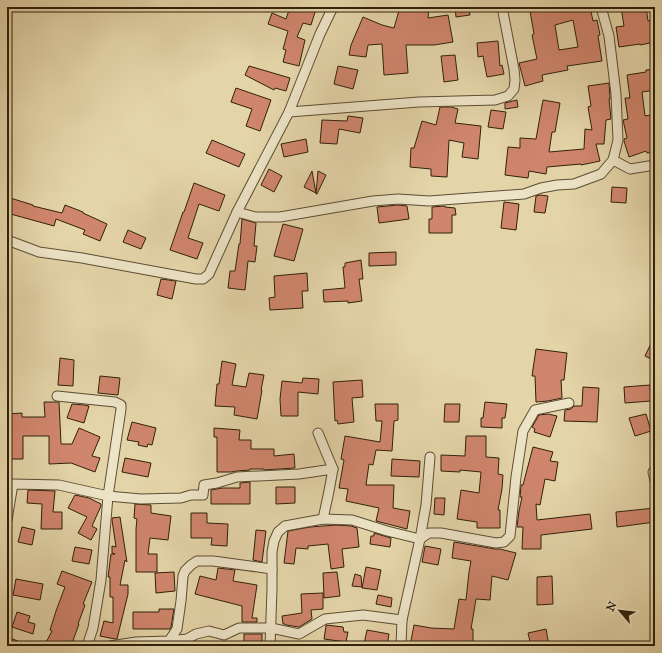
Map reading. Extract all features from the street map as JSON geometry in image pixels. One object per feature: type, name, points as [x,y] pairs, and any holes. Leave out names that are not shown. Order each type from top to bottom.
[{"type":"street","points":[[7,240],[39,252],[203,279],[209,274],[237,212],[289,112],[320,34],[333,7]]},
{"type":"street","points":[[289,112],[419,102],[495,100],[508,96],[514,89],[515,80],[502,7]]},
{"type":"street","points":[[237,212],[255,217],[280,217],[373,201],[398,199],[429,201],[524,194],[541,188],[574,184],[601,174],[613,160],[618,140],[616,94],[608,36],[601,7]]},
{"type":"street","points":[[613,160],[630,169],[655,165]]},
{"type":"street","points":[[57,396],[116,402],[121,405],[108,496],[101,580],[87,646]]},
{"type":"street","points":[[270,646],[272,552],[274,541],[278,532],[285,526],[323,519],[352,520],[420,539],[429,533],[441,533],[496,543],[504,542],[510,536],[516,477],[523,431],[535,410],[569,403]]},
{"type":"street","points":[[318,433],[333,469],[323,519]]},
{"type":"street","points":[[401,646],[402,620],[426,505],[430,457]]},
{"type":"street","points":[[7,520],[10,483],[59,485],[108,496],[141,499],[181,498],[191,495],[203,495],[204,485],[237,477],[299,474],[333,469]]},
{"type":"street","points":[[169,642],[177,630],[183,576],[190,565],[197,561],[213,561],[272,569]]},
{"type":"street","points":[[110,646],[136,642],[169,642],[187,639],[196,634],[209,631],[224,635],[239,628],[271,628],[299,634],[325,619],[363,615],[402,620]]},
{"type":"building","points":[[290,7],[309,7],[316,9],[311,25],[303,23],[297,37],[305,40],[299,66],[283,62],[286,50],[283,49],[288,31],[268,24],[272,13],[286,19]]},
{"type":"building","points":[[400,7],[429,7],[428,18],[448,15],[453,42],[434,45],[406,45],[408,73],[384,75],[382,44],[368,45],[366,57],[349,55],[351,45],[363,17],[394,28]]},
{"type":"building","points":[[455,7],[469,7],[470,15],[456,17]]},
{"type":"building","points":[[541,7],[590,7],[593,21],[597,20],[602,61],[567,66],[568,70],[542,75],[543,81],[525,86],[519,63],[537,59],[532,35],[534,34],[530,11],[541,9]],"holes":[[[573,20],[578,47],[559,50],[555,25]]]},
{"type":"building","points":[[621,7],[646,7],[648,21],[654,19],[655,42],[619,47],[616,27],[624,26]]},
{"type":"building","points":[[498,41],[500,66],[502,65],[504,74],[487,77],[483,56],[478,57],[477,43]]},
{"type":"building","points":[[455,55],[458,80],[444,82],[441,56]]},
{"type":"building","points":[[249,66],[290,78],[286,91],[275,88],[274,90],[245,75]]},
{"type":"building","points":[[338,66],[358,70],[353,89],[334,84]]},
{"type":"building","points":[[655,69],[655,90],[642,92],[645,116],[655,114],[655,152],[647,153],[646,151],[629,157],[624,141],[624,139],[627,138],[623,120],[628,119],[625,98],[630,98],[627,75]]},
{"type":"building","points":[[609,83],[611,119],[606,120],[604,144],[596,144],[600,161],[581,165],[547,167],[546,174],[529,171],[528,178],[505,175],[508,147],[520,148],[520,138],[536,139],[543,100],[560,103],[555,132],[552,132],[549,152],[584,149],[585,129],[592,130],[588,107],[591,106],[588,86]]},
{"type":"building","points":[[236,88],[271,100],[260,131],[246,126],[252,109],[231,102]]},
{"type":"building","points":[[517,100],[518,107],[505,109],[505,103]]},
{"type":"building","points":[[440,107],[451,107],[458,109],[455,123],[481,126],[478,159],[462,157],[464,143],[449,140],[447,177],[431,176],[431,169],[410,167],[411,148],[414,148],[422,121],[436,125]]},
{"type":"building","points":[[491,110],[506,112],[503,129],[488,127]]},
{"type":"building","points":[[348,116],[363,118],[360,133],[339,129],[337,144],[320,143],[322,120],[347,121]]},
{"type":"building","points":[[306,139],[308,152],[284,157],[281,144]]},
{"type":"building","points":[[212,140],[245,154],[239,167],[206,153]]},
{"type":"building","points":[[269,169],[282,176],[274,192],[261,185]]},
{"type":"building","points":[[312,171],[316,193],[304,187]]},
{"type":"building","points":[[318,171],[326,175],[316,194]]},
{"type":"building","points":[[194,183],[225,195],[219,211],[199,204],[188,238],[203,243],[197,259],[170,250]]},
{"type":"building","points":[[612,187],[627,188],[626,203],[611,202]]},
{"type":"building","points":[[536,196],[548,196],[545,213],[534,212]]},
{"type":"building","points":[[7,197],[33,206],[62,213],[65,205],[107,224],[100,241],[83,234],[85,230],[56,219],[54,226],[7,213]]},
{"type":"building","points":[[504,202],[519,204],[516,230],[501,228]]},
{"type":"building","points":[[398,205],[407,206],[409,219],[379,223],[377,207]]},
{"type":"building","points":[[445,206],[455,208],[456,215],[452,215],[452,233],[429,233],[429,219],[432,219],[432,207]]},
{"type":"building","points":[[242,219],[256,223],[254,246],[257,246],[255,262],[248,261],[245,290],[228,288],[230,271],[235,271],[240,244]]},
{"type":"building","points":[[283,224],[303,229],[294,261],[274,256]]},
{"type":"building","points":[[128,230],[146,238],[141,249],[123,242]]},
{"type":"building","points":[[396,252],[396,265],[369,266],[369,253]]},
{"type":"building","points":[[361,260],[363,279],[359,279],[362,301],[348,303],[348,301],[324,302],[323,290],[345,288],[343,267],[345,267],[345,263]]},
{"type":"building","points":[[307,273],[308,291],[302,291],[303,308],[270,310],[269,298],[275,297],[274,276]]},
{"type":"building","points":[[161,279],[176,281],[172,299],[157,295]]},
{"type":"building","points":[[655,335],[655,361],[645,356]]},
{"type":"building","points":[[536,349],[567,353],[564,380],[561,380],[562,398],[536,402],[535,376],[532,376]]},
{"type":"building","points":[[60,358],[74,360],[73,386],[58,385]]},
{"type":"building","points":[[222,361],[236,364],[232,385],[246,387],[249,373],[264,375],[257,419],[234,415],[235,407],[215,406],[217,384],[219,384]]},
{"type":"building","points":[[100,376],[120,378],[118,395],[98,393]]},
{"type":"building","points":[[303,378],[319,379],[318,394],[298,392],[298,416],[281,416],[280,399],[282,381],[302,383]]},
{"type":"building","points":[[362,380],[363,397],[352,398],[354,422],[338,424],[337,420],[335,421],[333,382]]},
{"type":"building","points":[[650,385],[651,401],[625,403],[624,387]]},
{"type":"building","points":[[583,387],[599,388],[597,422],[564,421],[565,410],[571,409],[574,406],[582,406]]},
{"type":"building","points":[[44,402],[59,402],[61,444],[72,444],[79,428],[100,437],[92,456],[100,458],[95,472],[71,463],[49,464],[49,436],[23,436],[23,459],[8,459],[7,414],[22,413],[22,417],[45,417]]},
{"type":"building","points":[[485,402],[507,404],[505,418],[502,418],[502,428],[481,427],[481,418],[483,418]]},
{"type":"building","points":[[72,404],[89,406],[84,423],[67,418]]},
{"type":"building","points":[[375,404],[398,404],[398,420],[394,421],[392,451],[376,450],[373,465],[369,464],[366,485],[394,485],[393,508],[410,511],[407,529],[376,521],[379,508],[346,501],[348,489],[339,488],[344,460],[341,459],[345,436],[380,442],[382,421],[376,421]]},
{"type":"building","points":[[445,404],[460,404],[459,422],[444,422]]},
{"type":"building","points":[[548,414],[557,416],[550,437],[534,432],[535,429],[532,427],[539,415]]},
{"type":"building","points":[[646,414],[651,431],[635,436],[629,418]]},
{"type":"building","points":[[132,422],[156,428],[152,445],[148,444],[147,447],[138,445],[139,442],[127,440]]},
{"type":"building","points":[[214,428],[240,430],[239,440],[251,440],[251,449],[274,449],[274,456],[294,454],[295,468],[264,470],[250,469],[231,472],[217,472],[217,437],[214,437]]},
{"type":"building","points":[[466,436],[486,436],[486,457],[499,458],[498,474],[503,475],[498,510],[500,510],[500,528],[477,528],[477,522],[457,519],[461,490],[479,493],[481,472],[460,470],[460,472],[441,471],[441,455],[465,456]]},
{"type":"building","points":[[533,447],[553,452],[550,461],[558,462],[555,481],[545,479],[540,505],[536,504],[537,520],[590,514],[592,529],[541,535],[541,549],[522,549],[523,527],[517,527],[522,497],[520,497],[521,485],[523,485]]},
{"type":"building","points":[[125,458],[151,463],[148,477],[122,472]]},
{"type":"building","points":[[392,459],[420,461],[419,477],[391,476]]},
{"type":"building","points":[[250,482],[250,504],[211,504],[211,490],[222,488],[240,488],[240,483]]},
{"type":"building","points":[[276,487],[295,487],[295,503],[276,504]]},
{"type":"building","points":[[28,490],[55,491],[53,512],[62,512],[62,529],[41,529],[42,504],[27,503]]},
{"type":"building","points":[[75,495],[89,498],[101,504],[92,526],[97,529],[91,540],[78,533],[87,517],[68,508]]},
{"type":"building","points":[[435,498],[445,498],[444,515],[434,514]]},
{"type":"building","points":[[135,504],[151,505],[151,513],[171,516],[168,540],[150,538],[148,554],[157,554],[157,572],[136,572],[137,519],[134,518]]},
{"type":"building","points":[[655,508],[655,522],[617,527],[616,512]]},
{"type":"building","points":[[191,513],[207,513],[207,523],[228,524],[227,546],[211,545],[212,538],[191,538]]},
{"type":"building","points":[[120,517],[127,562],[125,560],[120,585],[128,585],[128,594],[117,639],[115,639],[100,636],[104,621],[113,623],[113,597],[110,597],[110,577],[108,577],[111,554],[115,554],[112,553],[112,546],[116,547],[112,518]]},
{"type":"building","points":[[336,525],[357,528],[359,547],[342,549],[344,567],[331,569],[328,544],[308,546],[308,549],[296,548],[294,564],[284,563],[288,531],[310,527]]},
{"type":"building","points":[[22,527],[35,530],[32,545],[18,542]]},
{"type":"building","points":[[256,530],[266,531],[262,562],[253,560]]},
{"type":"building","points":[[374,533],[391,538],[390,547],[370,544],[371,536],[374,536]]},
{"type":"building","points":[[454,542],[516,553],[508,580],[492,576],[490,600],[476,599],[471,629],[473,629],[473,646],[410,646],[414,625],[431,628],[454,629],[459,599],[466,600],[471,561],[452,558]]},
{"type":"building","points":[[425,546],[441,549],[438,565],[422,562]]},
{"type":"building","points":[[75,547],[92,550],[89,564],[72,561]]},
{"type":"building","points":[[366,567],[381,570],[377,590],[362,588]]},
{"type":"building","points":[[218,568],[235,570],[233,581],[257,585],[252,618],[257,618],[257,622],[242,622],[242,606],[195,594],[200,576],[216,580]]},
{"type":"building","points":[[62,571],[92,582],[83,604],[85,605],[71,646],[44,646],[52,631],[50,630],[65,587],[57,584]]},
{"type":"building","points":[[174,572],[175,591],[156,593],[155,573]]},
{"type":"building","points":[[337,572],[340,596],[324,598],[323,573]]},
{"type":"building","points":[[355,574],[361,576],[362,587],[352,586]]},
{"type":"building","points":[[552,576],[553,604],[537,605],[537,577]]},
{"type":"building","points":[[16,579],[43,584],[40,600],[13,595]]},
{"type":"building","points":[[323,593],[323,609],[311,610],[312,619],[299,627],[283,624],[282,616],[302,613],[301,594]]},
{"type":"building","points":[[378,595],[392,598],[391,607],[376,604]]},
{"type":"building","points":[[159,609],[174,609],[170,629],[133,629],[133,612],[159,612]]},
{"type":"building","points":[[17,612],[30,616],[28,622],[35,624],[33,634],[12,627]]},
{"type":"building","points":[[326,625],[343,627],[344,632],[348,632],[346,642],[324,639]]},
{"type":"building","points":[[546,629],[549,646],[531,646],[528,633]]},
{"type":"building","points":[[367,630],[389,634],[387,646],[364,644]]},
{"type":"building","points":[[244,634],[262,634],[262,646],[244,646]]},
{"type":"building","points":[[11,638],[28,646],[7,646]]}]
